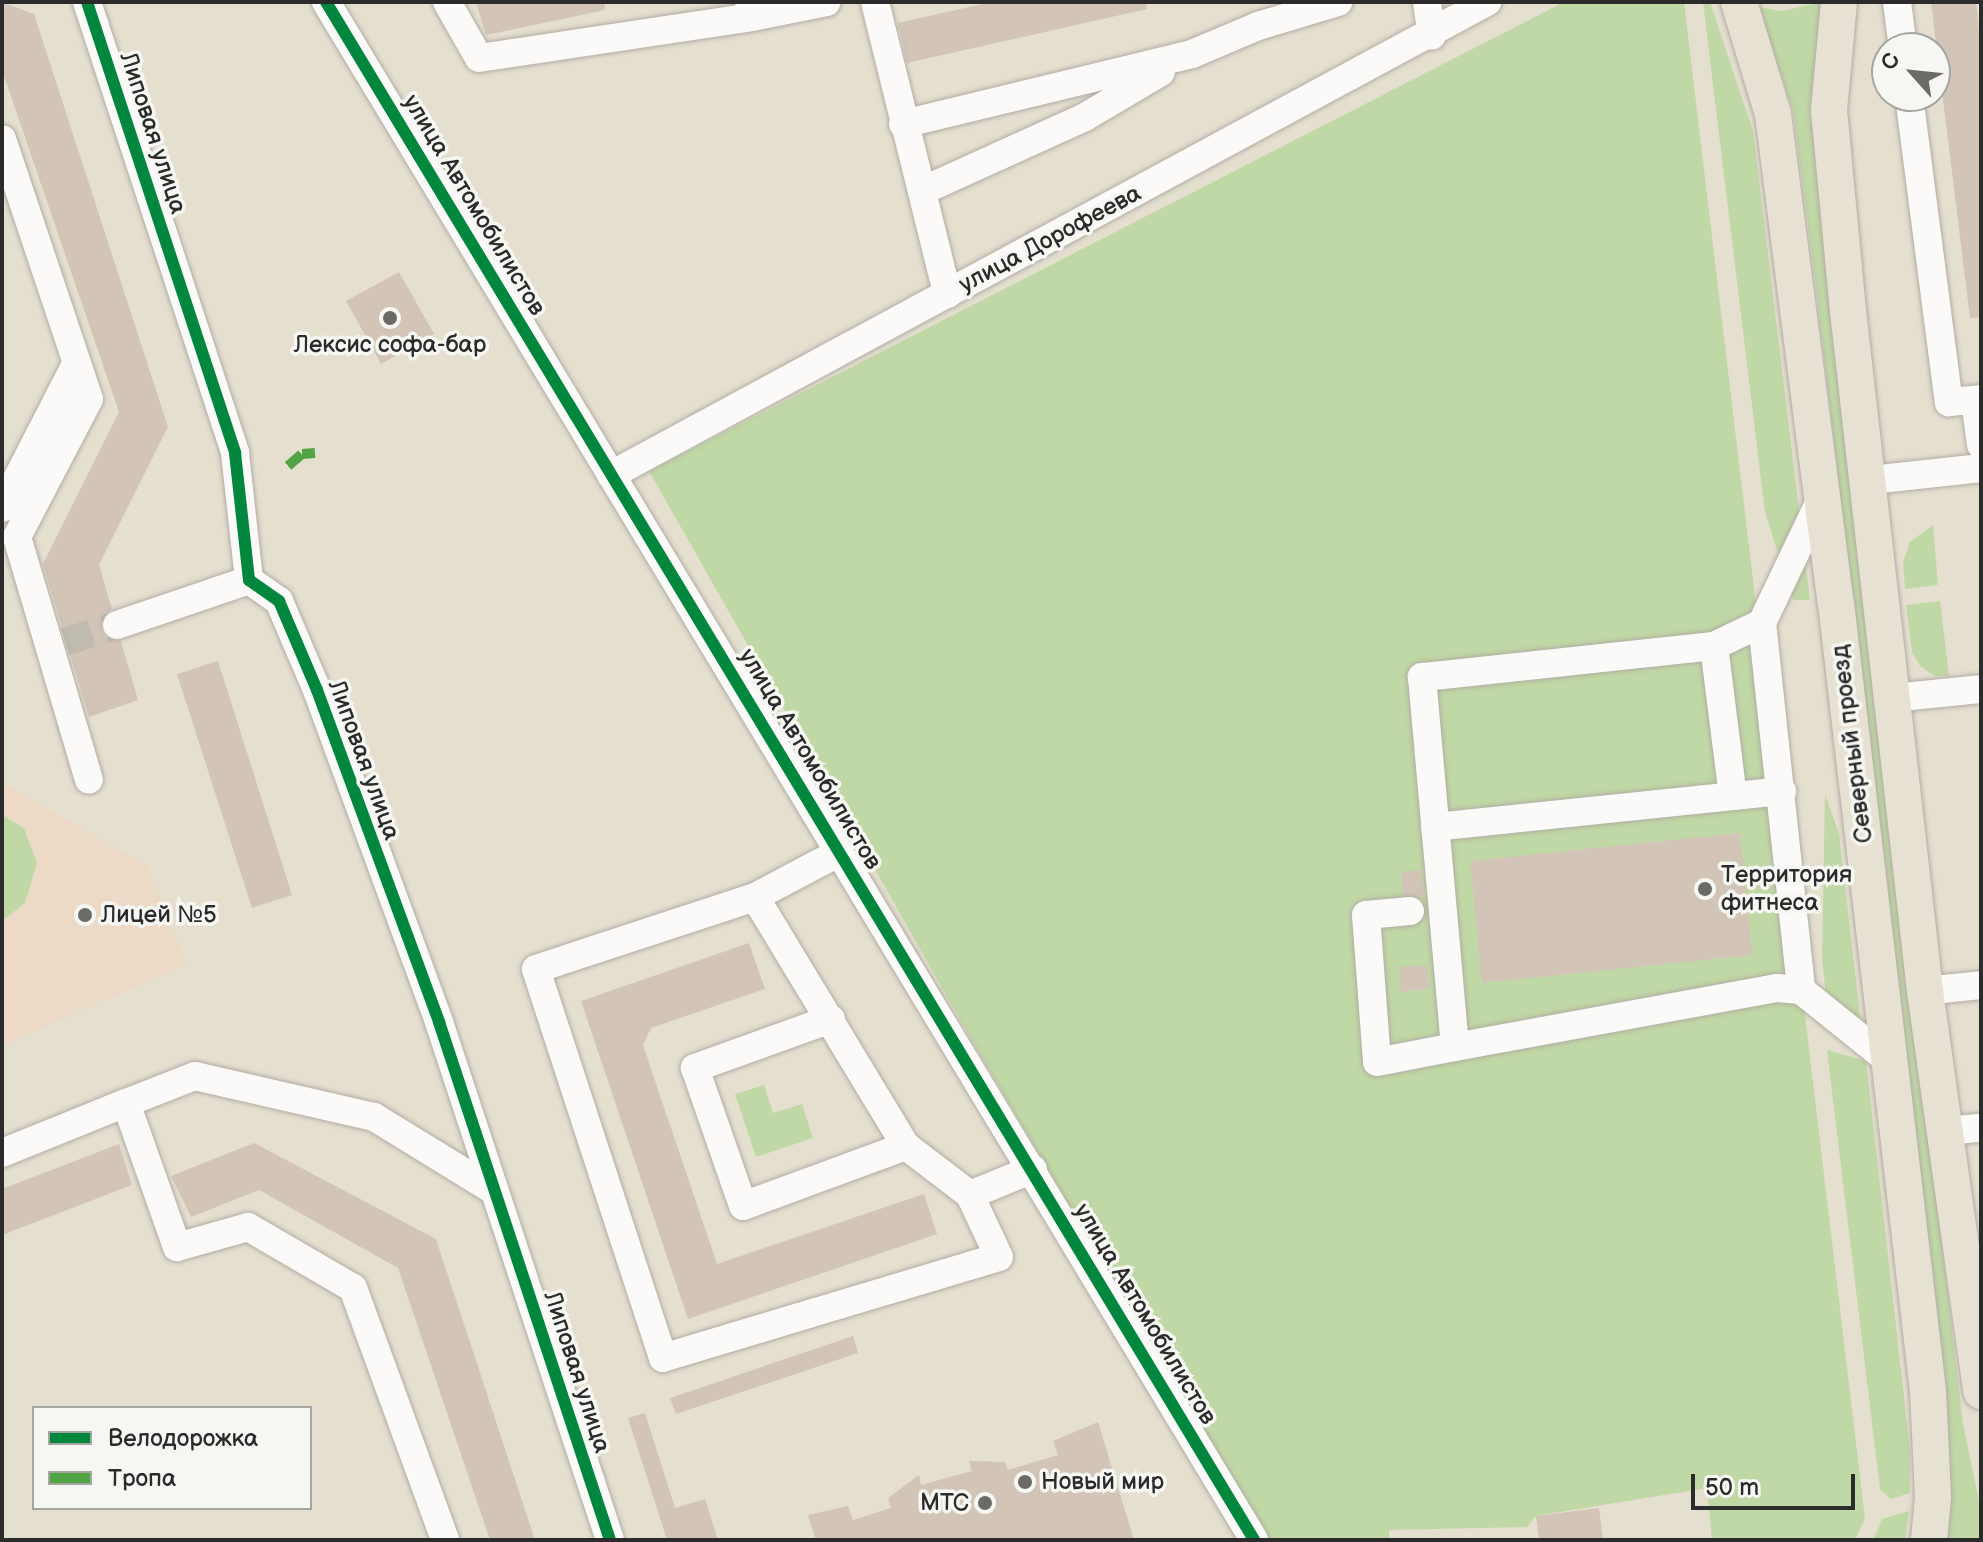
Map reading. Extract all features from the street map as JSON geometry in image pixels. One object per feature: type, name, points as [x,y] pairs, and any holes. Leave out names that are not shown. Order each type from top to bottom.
[{"type":"main road","name":"Северный проезд","points":[[1739,2],[1773,114],[1822,497],[1928,1391],[1933,1497],[1929,1540]]},
{"type":"main road","name":"Северный проезд","points":[[1839,2],[1829,110],[1925,991],[1981,1391]]},
{"type":"street","name":"Липовая улица","points":[[87,2],[235,453],[249,580],[279,601],[317,690],[439,1022],[610,1540]]},
{"type":"street","name":"улица Автомобилистов","points":[[326,2],[1033,1169],[1254,1540]]},
{"type":"street","points":[[447,2],[479,58],[751,10],[827,2]]},
{"type":"street","points":[[875,2],[947,294]]},
{"type":"street","points":[[922,191],[1085,117],[1192,54],[1258,26],[1338,2]]},
{"type":"street","points":[[1427,2],[1432,36]]},
{"type":"street","name":"улица Дорофеева","points":[[611,475],[1432,36],[1487,2]]},
{"type":"street","points":[[1897,2],[1901,32]]},
{"type":"street","points":[[903,124],[1192,54]]},
{"type":"street","points":[[1911,112],[1949,402],[1978,399],[1981,445]]},
{"type":"street","points":[[2,139],[89,399],[17,537],[58,644],[89,780]]},
{"type":"street","points":[[2,508],[76,364]]},
{"type":"street","points":[[1871,480],[1981,468]]},
{"type":"street","points":[[1801,990],[1762,623],[1822,497]]},
{"type":"street","points":[[117,625],[249,580]]},
{"type":"street","points":[[1455,1047],[1422,677],[1714,646],[1762,623]]},
{"type":"street","points":[[1714,646],[1733,796]]},
{"type":"street","points":[[1893,698],[1981,689]]},
{"type":"street","points":[[1435,827],[1782,791]]},
{"type":"street","points":[[755,897],[906,1146],[970,1195],[999,1257],[663,1358],[536,969],[755,897],[840,852]]},
{"type":"street","points":[[1410,911],[1366,915],[1377,1062],[1777,988],[1801,990],[1889,1061]]},
{"type":"street","points":[[1925,991],[1981,985]]},
{"type":"street","points":[[831,1019],[695,1068],[743,1206],[906,1146]]},
{"type":"street","points":[[2,1153],[195,1076],[374,1117],[493,1190]]},
{"type":"street","points":[[126,1103],[177,1247],[248,1227],[353,1288],[445,1540]]},
{"type":"street","points":[[1944,1131],[1981,1128]]},
{"type":"street","points":[[970,1195],[1033,1169]]},
{"type":"shaded area","name":"Лицей №5","points":[[2,783],[147,865],[187,964],[2,1046]]},
{"type":"green space","points":[[1564,2],[1684,2],[1865,1518],[1855,1540],[1712,1540],[1707,1488],[1536,1516],[1527,1527],[1389,1530],[1389,1540],[1267,1540],[974,1044],[649,471]]},
{"type":"green space","points":[[1703,2],[1710,2],[1753,131],[1810,600],[1793,600],[1765,512]]},
{"type":"green space","points":[[1822,2],[1810,111],[1963,1424],[1981,1511],[1981,1540],[1942,1540],[1950,1478],[1948,1427],[1817,295],[1793,109],[1757,7],[1782,11]]},
{"type":"green space","points":[[1933,525],[1938,585],[1905,589],[1903,562],[1910,542]]},
{"type":"green space","points":[[1940,601],[1949,676],[1935,676],[1920,666],[1912,652],[1906,605]]},
{"type":"green space","points":[[1825,794],[1839,834],[1861,1024],[1828,1012],[1822,959]]},
{"type":"green space","points":[[2,815],[24,828],[37,863],[25,903],[2,921]]},
{"type":"green space","points":[[1827,1050],[1866,1061],[1910,1450],[1910,1493],[1891,1499],[1880,1489]]},
{"type":"green space","points":[[764,1085],[773,1113],[802,1104],[813,1138],[756,1157],[735,1094]]},
{"type":"green space","points":[[1909,1511],[1905,1540],[1873,1540],[1882,1519]]},
{"type":"building","points":[[2,2],[34,14],[168,427],[99,565],[112,609],[104,614],[101,630],[106,638],[121,641],[138,700],[89,717],[43,564],[119,412],[2,70]]},
{"type":"building","points":[[476,2],[604,2],[605,10],[486,35]]},
{"type":"building","points":[[991,2],[1146,2],[1147,9],[907,63],[898,23]]},
{"type":"building","points":[[1931,2],[1976,2],[1981,45],[1981,317],[1970,318],[1945,112],[1951,112],[1951,32],[1935,32]]},
{"type":"building","name":"Лексис софа-бар","points":[[399,272],[434,334],[381,364],[346,301]]},
{"type":"building","points":[[218,661],[292,895],[252,908],[177,674]]},
{"type":"building","points":[[1740,833],[1752,955],[1482,983],[1470,861]]},
{"type":"building","points":[[1421,870],[1424,898],[1403,895],[1401,872]]},
{"type":"building","points":[[749,943],[765,989],[651,1028],[643,1045],[717,1264],[924,1194],[937,1234],[688,1319],[581,1001]]},
{"type":"building","points":[[1427,965],[1429,989],[1401,992],[1399,967]]},
{"type":"building","points":[[254,1143],[436,1239],[535,1540],[490,1540],[398,1268],[259,1190],[191,1217],[171,1176]]},
{"type":"building","points":[[119,1144],[132,1185],[2,1235],[2,1189]]},
{"type":"building","points":[[853,1336],[858,1353],[676,1414],[670,1398]]},
{"type":"building","points":[[645,1413],[675,1508],[705,1499],[718,1540],[667,1540],[628,1418]]},
{"type":"building","name":"Новый мир","points":[[1098,1422],[1134,1540],[816,1540],[808,1515],[848,1506],[853,1520],[891,1508],[888,1498],[919,1475],[921,1485],[972,1471],[969,1461],[1005,1462],[1008,1470],[1058,1455],[1053,1441]]},
{"type":"building","points":[[1599,1508],[1603,1538],[1539,1540],[1536,1516]]},
{"type":"tunnel","points":[[65,642],[117,625]]},
{"type":"marked path","points":[[288,466],[302,454],[315,453]]},
{"type":"cycle path","points":[[87,2],[235,453],[249,580],[279,601],[317,690],[439,1022],[610,1540]]},
{"type":"cycle path","points":[[326,2],[1254,1540]]},
{"type":"place","name":"Лексис софа-бар","points":[[390,318]]},
{"type":"place","name":"Территория фитнеса","points":[[1705,889]]},
{"type":"place","name":"Лицей №5","points":[[85,915]]},
{"type":"place","name":"Новый мир","points":[[1025,1482]]},
{"type":"place","name":"МТС","points":[[985,1503]]}]
